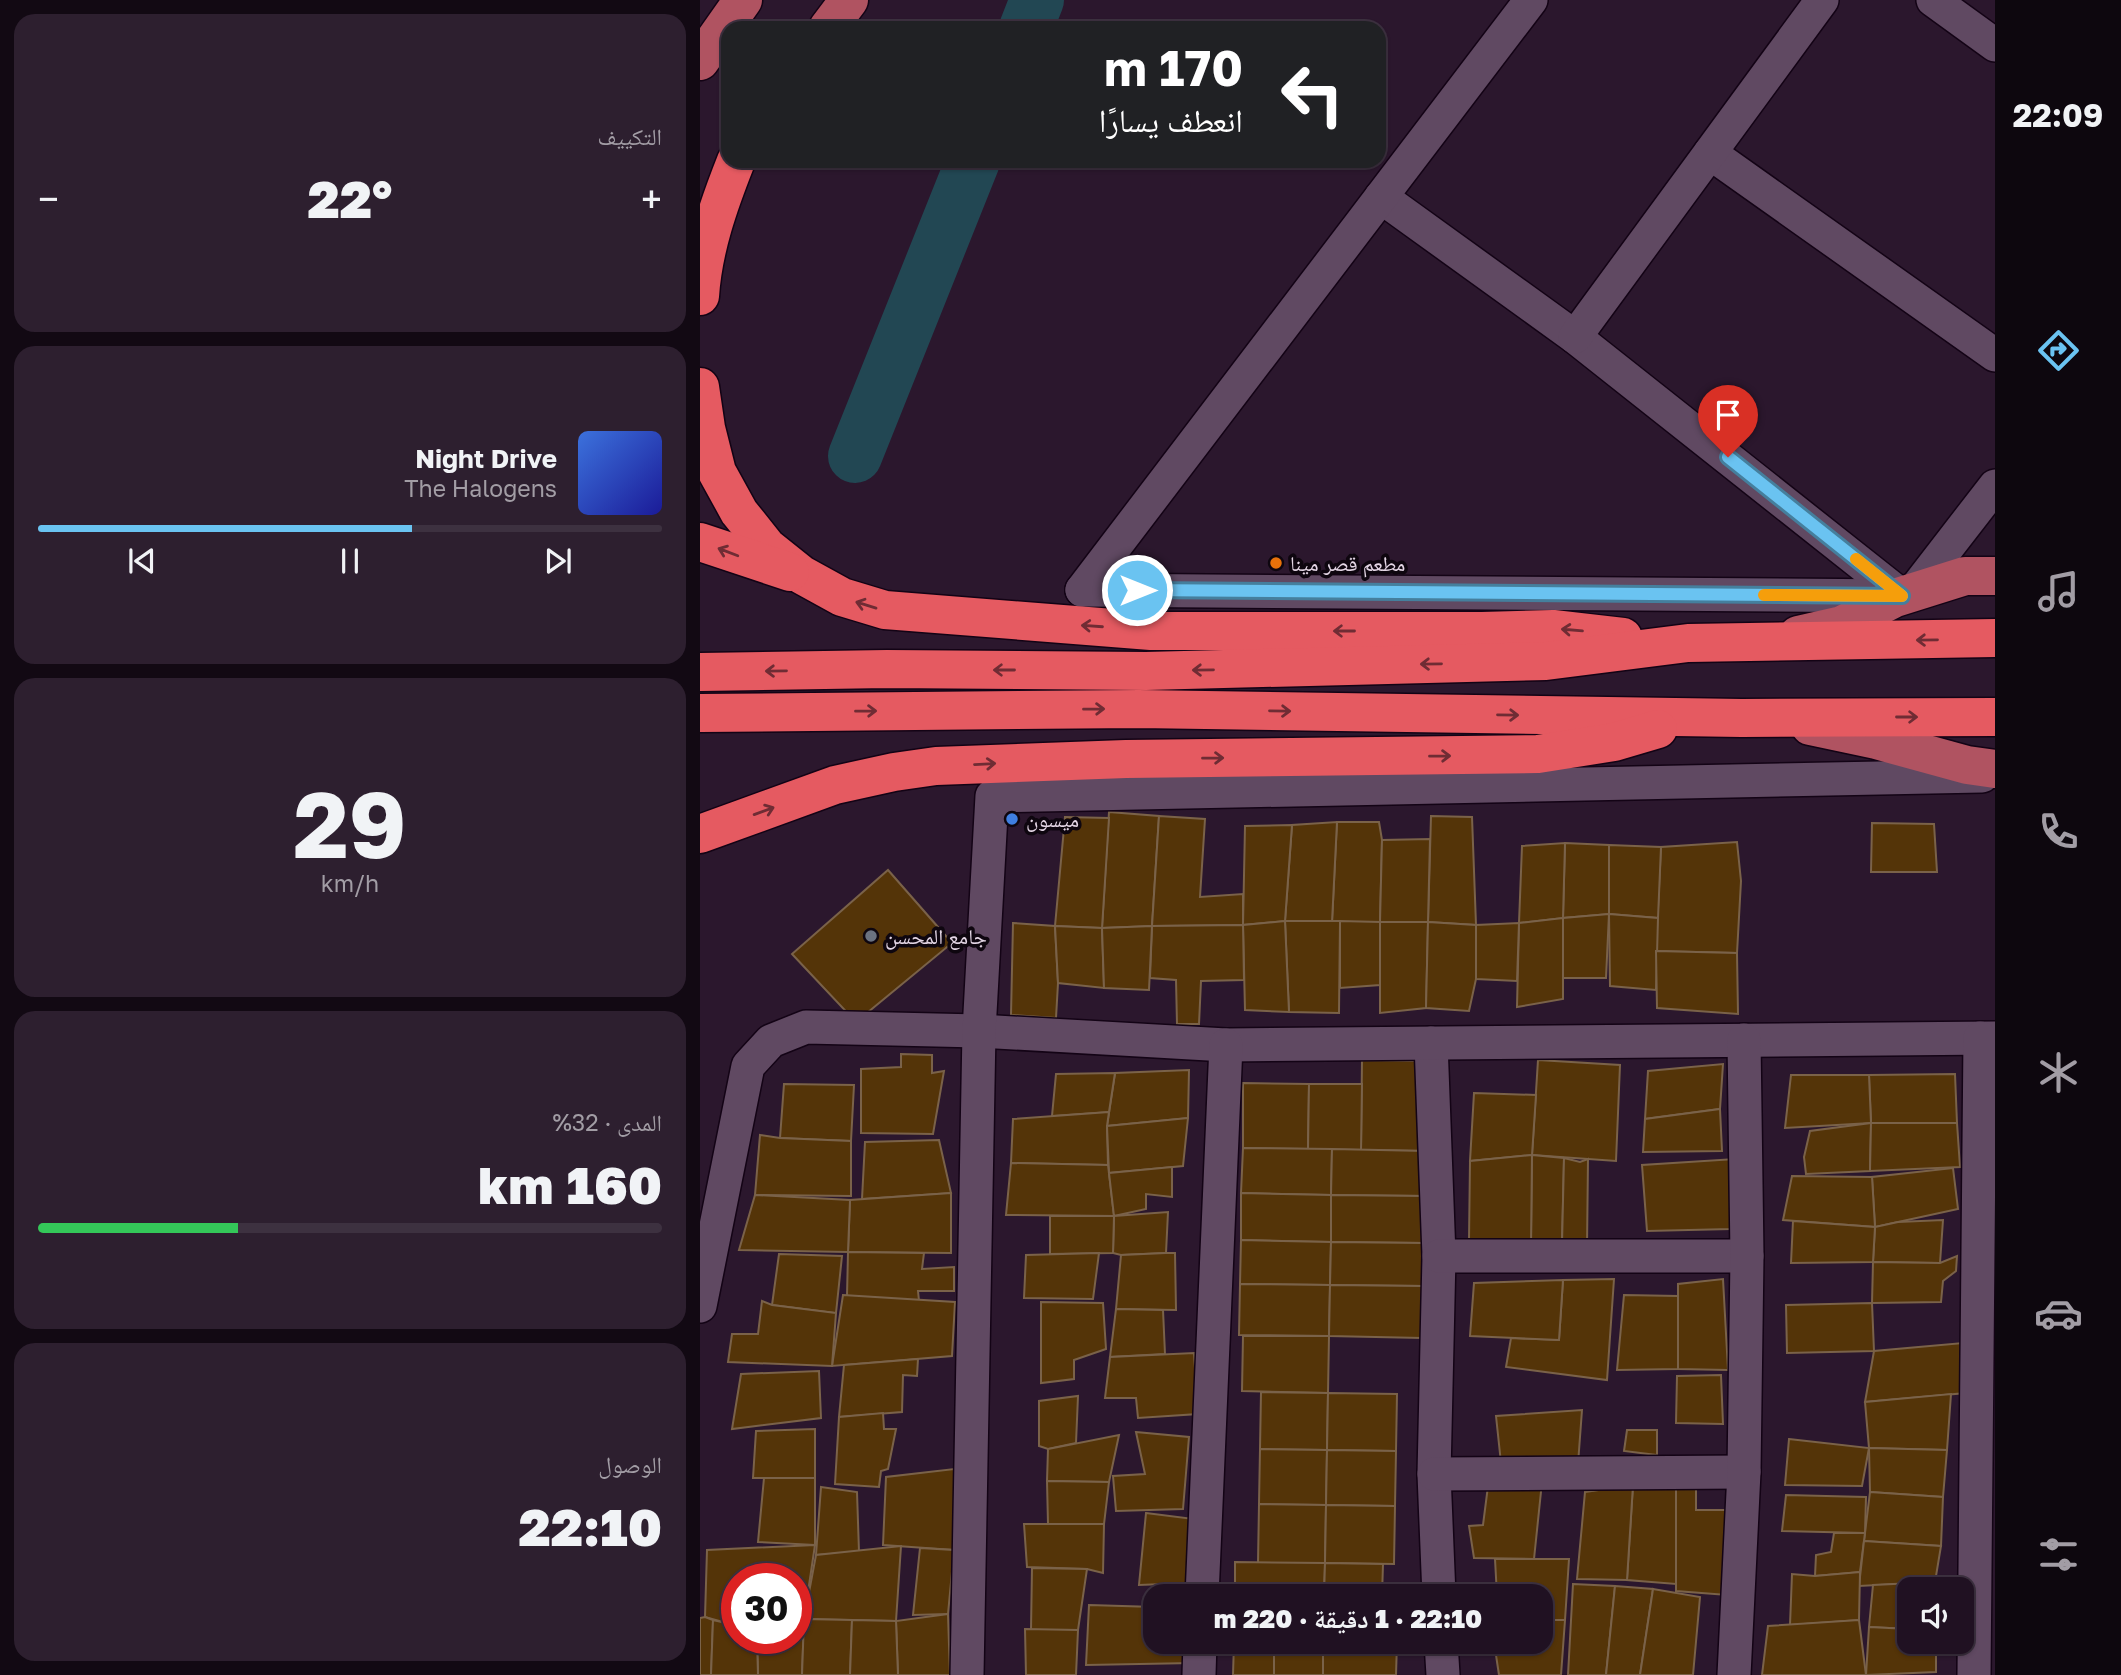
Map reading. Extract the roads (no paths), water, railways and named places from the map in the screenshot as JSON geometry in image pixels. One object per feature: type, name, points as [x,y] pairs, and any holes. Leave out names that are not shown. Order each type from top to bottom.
[{"type":"highway","points":[[700,296],[710,239],[732,168]]},
{"type":"highway","points":[[700,387],[706,428],[717,472],[739,512],[753,529],[768,547],[802,575],[842,597],[885,610],[1165,631],[1553,629],[1688,643],[1995,638]]},
{"type":"highway","points":[[700,542],[773,568],[802,575]]},
{"type":"highway","points":[[700,672],[887,669],[1146,671],[1546,661],[1688,643]]},
{"type":"highway","points":[[700,713],[1139,709],[1687,718],[1995,717]]},
{"type":"highway","points":[[700,834],[835,785],[936,766],[1126,759],[1538,754],[1614,742],[1687,718]]},
{"type":"main road","points":[[728,21],[743,0]]},
{"type":"main road","points":[[833,21],[849,0]]},
{"type":"main road","points":[[700,61],[721,31]]},
{"type":"main road","points":[[700,213],[730,168]]},
{"type":"main road","points":[[1739,643],[1799,635],[1842,625],[1908,594],[1965,576],[1995,576]]},
{"type":"main road","points":[[1742,718],[1808,725],[1967,765],[1995,769]]},
{"type":"street","points":[[1531,0],[1082,590],[1908,594]]},
{"type":"street","points":[[1575,337],[1822,0]]},
{"type":"street","points":[[1933,0],[1995,45]]},
{"type":"street","points":[[1710,153],[1995,355]]},
{"type":"street","points":[[1381,197],[1575,337],[1908,594]]},
{"type":"street","points":[[1908,594],[1995,486]]},
{"type":"street","points":[[967,1675],[979,1031],[992,796],[1995,775]]},
{"type":"street","points":[[700,1306],[748,1066],[771,1041],[806,1027],[979,1031],[1226,1045],[1987,1038],[1974,1675]]},
{"type":"street","points":[[1734,1675],[1744,1472],[1747,1256],[1744,1040]]},
{"type":"street","points":[[1431,1043],[1439,1256],[1434,1474],[1439,1584]]},
{"type":"street","points":[[1203,1584],[1226,1045]]},
{"type":"street","points":[[1439,1256],[1747,1256]]},
{"type":"street","points":[[1434,1474],[1744,1472]]},
{"type":"street","points":[[1199,1675],[1200,1654]]},
{"type":"street","points":[[1442,1654],[1443,1675]]},
{"type":"waterway","points":[[1029,21],[1037,0]]},
{"type":"waterway","points":[[855,456],[970,168]]},
{"type":"place","name":"مطعم قصر مينا","points":[[1276,563]]},
{"type":"place","name":"ميسون","points":[[1012,819]]},
{"type":"place","name":"جامع المحسن","points":[[871,936]]}]
